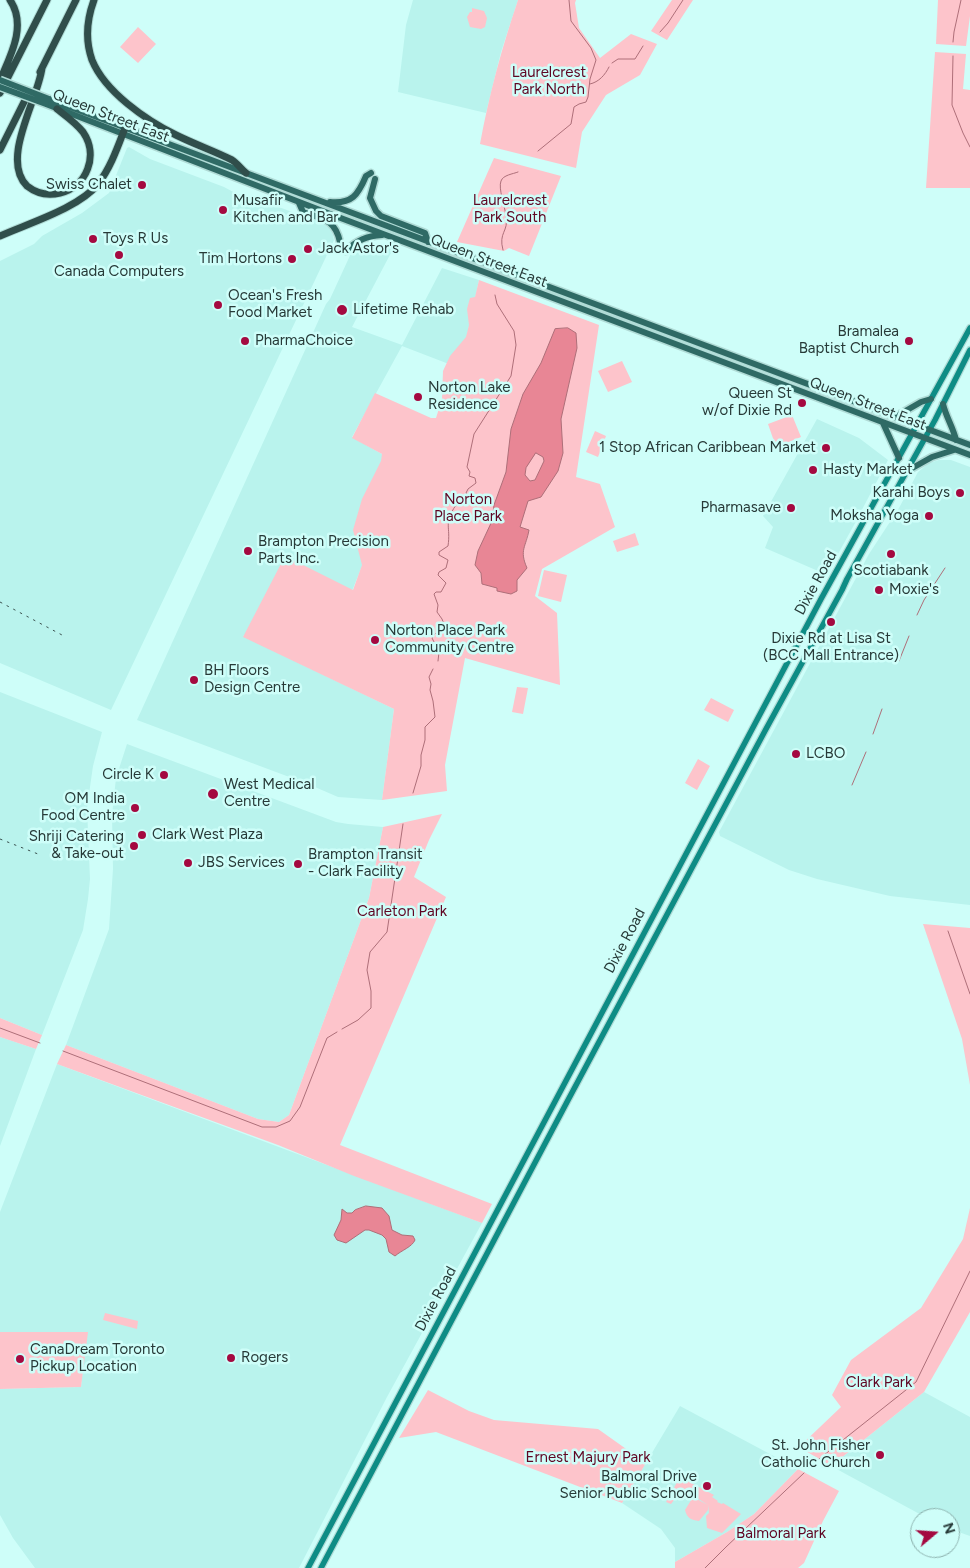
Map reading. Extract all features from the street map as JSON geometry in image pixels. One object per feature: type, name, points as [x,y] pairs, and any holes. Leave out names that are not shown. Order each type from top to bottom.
[{"type":"highway","points":[[0,80],[15,42],[18,28],[17,14],[10,0]]},
{"type":"highway","points":[[0,93],[47,0]]},
{"type":"highway","points":[[0,150],[76,0]]},
{"type":"highway","points":[[94,0],[88,26],[88,43],[96,67],[110,87],[128,104],[150,120],[174,134],[233,161],[246,173]]},
{"type":"highway","points":[[42,68],[40,79],[14,145],[14,156],[15,167],[23,182],[33,190],[45,194],[65,192],[76,185],[85,175],[90,160],[89,147],[83,132],[57,109]]},
{"type":"highway","points":[[0,236],[62,209],[89,193],[103,177],[124,131]]},
{"type":"main road","name":"Queen Street East","points":[[0,80],[47,102],[57,109],[246,173],[970,445]]},
{"type":"main road","name":"Queen Street East","points":[[0,87],[47,102],[124,131],[299,203],[970,456]]},
{"type":"main road","points":[[319,200],[342,203],[358,193],[366,176],[371,173]]},
{"type":"main road","points":[[375,180],[370,198],[376,211],[381,216],[425,233],[428,242]]},
{"type":"main road","points":[[299,203],[303,212],[334,225],[340,242]]},
{"type":"main road","points":[[346,251],[370,236],[384,235]]},
{"type":"main road","name":"Dixie Road","points":[[308,1568],[824,594],[970,328]]},
{"type":"main road","points":[[656,337],[661,335],[698,349],[700,348],[699,345],[682,337]]},
{"type":"main road","name":"Dixie Road","points":[[321,1568],[683,883],[847,579],[930,430],[970,350]]},
{"type":"main road","points":[[895,417],[931,398]]},
{"type":"main road","points":[[943,404],[956,440]]},
{"type":"main road","points":[[883,423],[899,458]]},
{"type":"main road","points":[[907,471],[932,457],[954,450]]},
{"type":"shaded area","points":[[413,0],[518,0],[501,52],[486,113],[398,92],[406,25]]},
{"type":"shaded area","points":[[129,147],[150,159],[224,187],[237,194],[244,194],[327,225],[332,231],[334,240],[111,710],[0,663],[0,261],[34,244],[42,236],[82,213],[109,193]]},
{"type":"shaded area","points":[[369,242],[393,249],[352,327],[402,345],[442,268],[479,280],[466,340],[454,366],[402,346],[352,437],[387,457],[366,556],[352,591],[243,636],[394,709],[382,800],[338,797],[137,720],[326,304],[353,249]]},
{"type":"shaded area","points":[[568,328],[576,333],[577,348],[561,419],[563,453],[558,471],[541,497],[528,501],[520,527],[529,530],[523,553],[527,568],[517,580],[517,591],[511,594],[497,591],[497,588],[482,584],[481,573],[475,565],[478,551],[492,521],[494,505],[506,472],[511,429],[523,394],[541,363],[555,329]],"holes":[[[536,453],[543,457],[544,461],[535,480],[530,481],[525,475],[526,468]]]},
{"type":"shaded area","points":[[817,419],[859,438],[888,460],[854,525],[828,572],[825,574],[765,548],[773,527],[763,516]]},
{"type":"shaded area","points":[[939,460],[951,460],[970,467],[970,905],[890,896],[817,879],[789,870],[720,836],[719,832],[869,554],[899,508],[918,472],[929,463]]},
{"type":"shaded area","points":[[0,692],[102,732],[93,766],[87,808],[90,879],[83,930],[42,1035],[0,1018]]},
{"type":"shaded area","points":[[127,744],[336,822],[383,827],[369,898],[289,1115],[279,1122],[258,1119],[66,1045],[109,929],[113,869],[112,815],[116,778]]},
{"type":"shaded area","points":[[0,1037],[36,1049],[0,1146]]},
{"type":"shaded area","points":[[57,1064],[482,1223],[387,1397],[299,1568],[35,1568],[13,1538],[0,1515],[0,1389],[81,1387],[87,1332],[0,1332],[0,1212]]},
{"type":"shaded area","points":[[366,1206],[382,1208],[389,1216],[392,1230],[402,1235],[413,1236],[414,1242],[395,1256],[389,1252],[386,1239],[382,1235],[369,1230],[365,1230],[346,1243],[337,1240],[334,1235],[341,1220],[342,1209],[347,1213],[352,1213]]},
{"type":"shaded area","points":[[924,1392],[970,1417],[970,1536],[960,1532],[960,1508],[910,1509],[831,1466]]},
{"type":"shaded area","name":"Balmoral Drive Senior Public School","points":[[680,1406],[798,1469],[754,1514],[675,1562],[675,1548],[661,1529],[622,1503]]},
{"type":"green space","name":"Laurelcrest Park North","points":[[518,0],[576,0],[579,28],[600,58],[631,34],[657,44],[640,75],[606,95],[582,132],[576,168],[480,144],[496,71]]},
{"type":"green space","points":[[672,0],[693,0],[667,40],[651,31]]},
{"type":"green space","points":[[938,0],[970,0],[966,46],[936,44]]},
{"type":"green space","points":[[472,8],[484,11],[487,18],[485,27],[481,29],[470,27],[467,17],[472,12]]},
{"type":"green space","points":[[138,27],[156,44],[138,63],[120,47]]},
{"type":"green space","points":[[935,52],[966,54],[963,89],[970,90],[970,188],[926,188]]},
{"type":"green space","name":"Laurelcrest Park South","points":[[494,158],[561,176],[529,256],[509,248],[504,251],[457,242]]},
{"type":"green space","name":"Norton Place Park","points":[[479,280],[599,325],[576,477],[600,484],[615,527],[542,569],[535,596],[557,613],[560,685],[465,658],[445,765],[447,791],[382,800],[394,709],[243,637],[285,556],[353,590],[362,565],[353,530],[362,499],[381,461],[382,454],[352,438],[375,393],[431,418],[436,418],[442,399],[443,371],[450,356],[466,337],[469,325],[467,309],[470,298],[475,297]]},
{"type":"green space","points":[[622,361],[632,382],[608,392],[598,371]]},
{"type":"green space","points":[[792,415],[801,437],[776,447],[768,424]]},
{"type":"green space","points":[[595,431],[606,436],[598,457],[586,452]]},
{"type":"green space","points":[[635,533],[639,545],[617,552],[613,541]]},
{"type":"green space","points":[[544,570],[567,575],[561,602],[538,596]]},
{"type":"green space","points":[[517,687],[528,688],[523,714],[512,712]]},
{"type":"green space","points":[[711,698],[734,710],[728,722],[704,710]]},
{"type":"green space","points":[[698,759],[710,766],[697,790],[685,783]]},
{"type":"green space","name":"Carleton Park","points":[[442,814],[414,877],[446,897],[340,1145],[492,1204],[482,1223],[354,1176],[278,1145],[57,1064],[66,1045],[258,1119],[279,1122],[289,1115],[369,898],[383,827]]},
{"type":"green space","points":[[923,924],[970,928],[970,1085],[962,1039]]},
{"type":"green space","points":[[0,1018],[42,1035],[36,1049],[0,1037]]},
{"type":"green space","name":"Clark Park","points":[[970,1208],[970,1312],[924,1392],[831,1466],[799,1447],[841,1407],[832,1395],[851,1360],[921,1308],[963,1239]]},
{"type":"green space","points":[[105,1313],[138,1321],[137,1329],[103,1320]]},
{"type":"green space","points":[[0,1332],[88,1332],[81,1387],[0,1389]]},
{"type":"green space","name":"Ernest Majury Park","points":[[428,1390],[469,1411],[494,1420],[598,1429],[646,1463],[622,1503],[436,1432],[399,1438]]},
{"type":"green space","name":"Balmoral Park","points":[[798,1469],[839,1491],[804,1563],[798,1568],[675,1568],[675,1562],[754,1514]]},
{"type":"green space","points":[[680,1477],[714,1495],[712,1497],[717,1502],[723,1503],[741,1514],[722,1533],[707,1528],[706,1516],[709,1513],[708,1505],[694,1496],[674,1500],[671,1504],[666,1502]]},
{"type":"green space","points":[[693,1497],[708,1505],[708,1510],[699,1521],[690,1518],[685,1510]]},
{"type":"waterway","points":[[538,151],[571,124],[574,107],[586,102],[596,60],[591,48],[571,21],[569,0]]},
{"type":"waterway","points":[[660,32],[683,0]]},
{"type":"waterway","points":[[953,42],[961,0]]},
{"type":"waterway","points":[[612,63],[618,59],[635,59],[643,46]]},
{"type":"waterway","points":[[953,56],[952,105],[970,147]]},
{"type":"waterway","points":[[590,84],[601,78],[609,67]]},
{"type":"waterway","points":[[503,250],[502,239],[507,221],[500,184],[504,177],[518,172]]},
{"type":"waterway","points":[[438,661],[439,652],[432,638],[444,624],[437,612],[438,605],[434,594],[441,592],[446,583],[438,575],[439,572],[446,568],[448,560],[439,555],[439,552],[448,546],[449,521],[452,511],[456,505],[468,505],[471,500],[466,493],[476,483],[475,478],[469,476],[470,472],[467,467],[474,434],[511,376],[516,345],[514,331],[497,304],[495,295]]},
{"type":"waterway","points":[[917,615],[924,600],[945,568]]},
{"type":"waterway","points":[[899,661],[909,636]]},
{"type":"waterway","points":[[413,793],[421,766],[425,727],[435,717],[429,677],[433,669]]},
{"type":"waterway","points":[[873,734],[882,709]]},
{"type":"waterway","points":[[852,785],[866,752]]},
{"type":"waterway","points":[[342,1029],[358,1020],[371,1008],[371,991],[367,970],[370,952],[387,932],[403,824]]},
{"type":"waterway","points":[[948,931],[970,994]]},
{"type":"waterway","points":[[0,1028],[40,1043]]},
{"type":"waterway","points":[[63,1051],[262,1127],[276,1127],[290,1121],[300,1107],[327,1038],[337,1032]]},
{"type":"waterway","points":[[819,1459],[916,1382],[970,1271]]},
{"type":"waterway","points":[[705,1568],[804,1473]]},
{"type":"railway","points":[[0,602],[62,635]]},
{"type":"railway","points":[[0,839],[38,854]]},
{"type":"place","name":"Swiss Chalet","points":[[142,185]]},
{"type":"place","name":"Musafir Kitchen and Bar","points":[[223,210]]},
{"type":"place","name":"Toys R Us","points":[[93,239]]},
{"type":"place","name":"Jack Astor's","points":[[308,249]]},
{"type":"place","name":"Canada Computers","points":[[119,255]]},
{"type":"place","name":"Tim Hortons","points":[[292,259]]},
{"type":"place","name":"Ocean's Fresh Food Market","points":[[218,305]]},
{"type":"place","name":"Lifetime Rehab","points":[[342,310]]},
{"type":"place","name":"PharmaChoice","points":[[245,341]]},
{"type":"place","name":"Bramalea Baptist Church","points":[[909,341]]},
{"type":"place","name":"Norton Lake Residence","points":[[418,397]]},
{"type":"place","name":"Queen St w/of Dixie Rd","points":[[802,403]]},
{"type":"place","name":"1 Stop African Caribbean Market","points":[[826,448]]},
{"type":"place","name":"Hasty Market","points":[[813,470]]},
{"type":"place","name":"Karahi Boys","points":[[960,493]]},
{"type":"place","name":"Pharmasave","points":[[791,508]]},
{"type":"place","name":"Moksha Yoga","points":[[929,516]]},
{"type":"place","name":"Brampton Precision Parts Inc.","points":[[248,551]]},
{"type":"place","name":"Scotiabank","points":[[891,554]]},
{"type":"place","name":"Moxie's","points":[[879,590]]},
{"type":"place","name":"Dixie Rd at Lisa St (BCC Mall Entrance)","points":[[831,622]]},
{"type":"place","name":"Norton Place Park Community Centre","points":[[375,640]]},
{"type":"place","name":"BH Floors Design Centre","points":[[194,680]]},
{"type":"place","name":"LCBO","points":[[796,754]]},
{"type":"place","name":"Circle K","points":[[164,775]]},
{"type":"place","name":"West Medical Centre","points":[[213,794]]},
{"type":"place","name":"OM India Food Centre","points":[[135,808]]},
{"type":"place","name":"Clark West Plaza","points":[[142,835]]},
{"type":"place","name":"Shriji Catering & Take-out","points":[[134,846]]},
{"type":"place","name":"JBS Services","points":[[188,863]]},
{"type":"place","name":"Brampton Transit - Clark Facility","points":[[298,864]]},
{"type":"place","name":"Rogers","points":[[231,1358]]},
{"type":"place","name":"CanaDream Toronto Pickup Location","points":[[20,1359]]},
{"type":"place","name":"St. John Fisher Catholic Church","points":[[880,1455]]},
{"type":"place","name":"Balmoral Drive Senior Public School","points":[[707,1486]]}]
